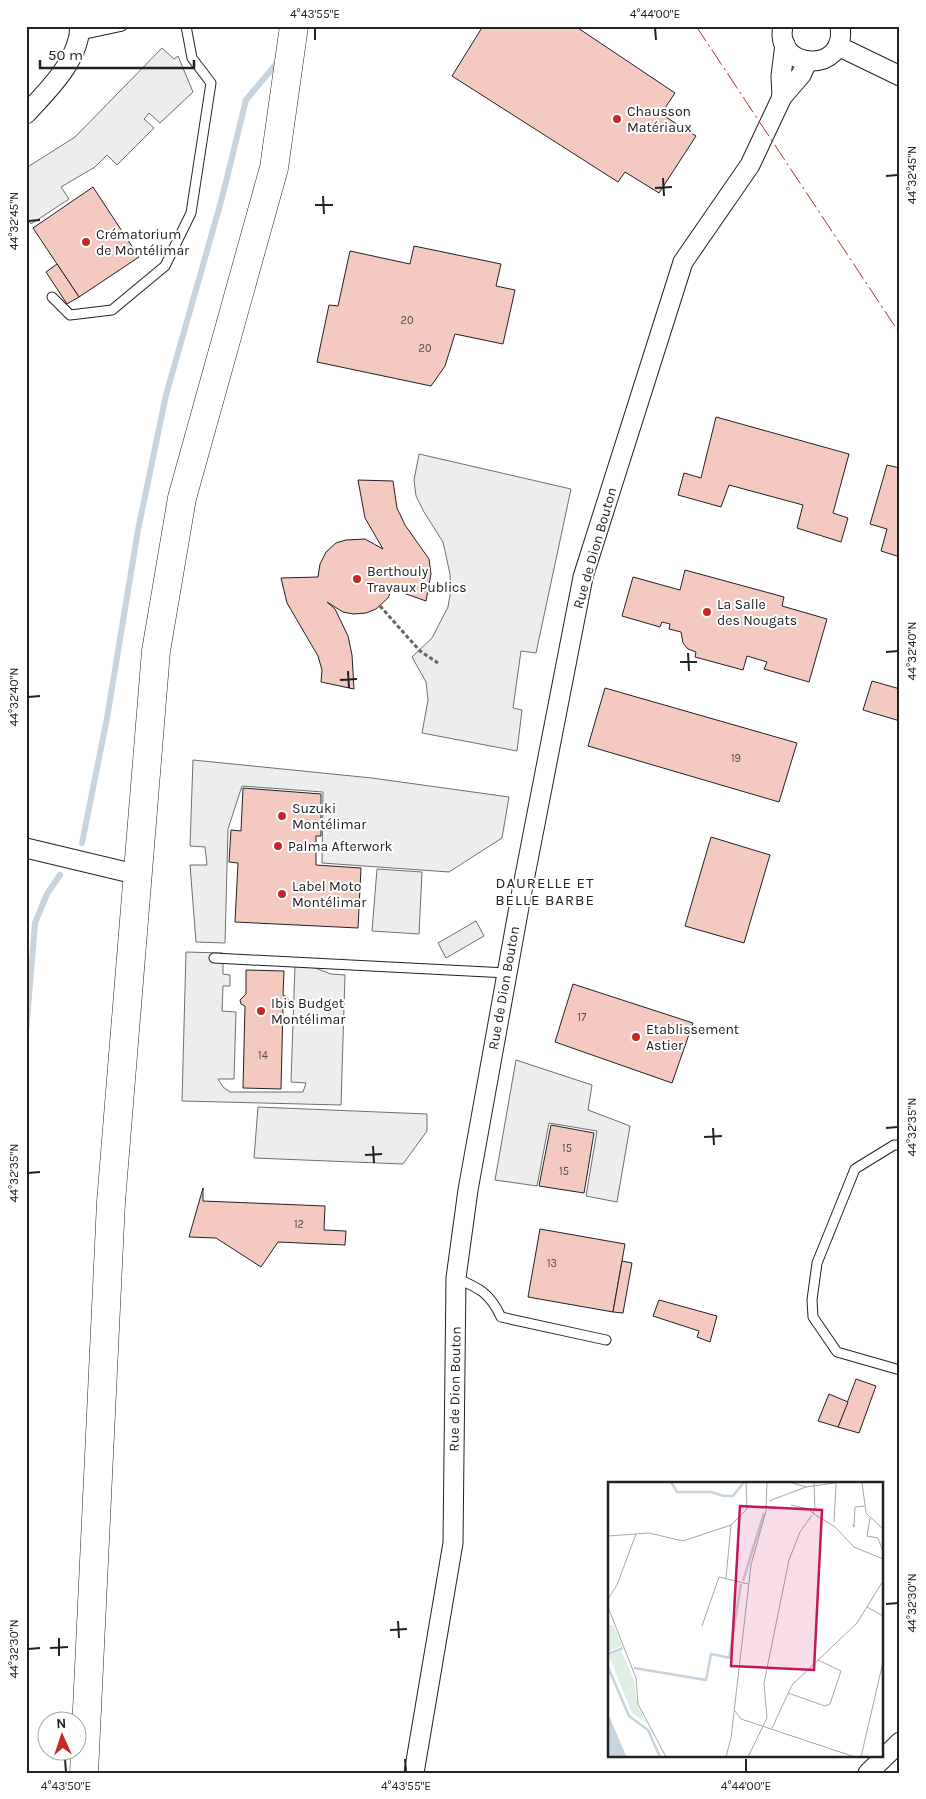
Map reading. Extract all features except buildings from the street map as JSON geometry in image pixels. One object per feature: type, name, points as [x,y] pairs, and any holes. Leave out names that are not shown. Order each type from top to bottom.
[{"type":"main road","points":[[84,1773],[110,1202],[139,875],[156,651],[182,498],[274,168],[294,26]]},
{"type":"street","points":[[784,35],[791,54],[807,62],[825,59],[838,46],[841,34],[840,26]]},
{"type":"street","points":[[26,114],[56,82],[75,50],[80,31]]},
{"type":"street","name":"Rue de Dion Bouton","points":[[782,98],[780,76],[784,35]]},
{"type":"street","points":[[838,46],[900,76]]},
{"type":"street","name":"Rue de Dion Bouton","points":[[414,1773],[453,1543],[456,1278],[468,1190],[507,973],[583,577],[683,262],[750,165],[782,98],[801,74],[807,62]]},
{"type":"street","points":[[26,848],[139,875]]},
{"type":"street","points":[[868,1773],[900,1742]]},
{"type":"lane","points":[[80,31],[122,26]]},
{"type":"lane","points":[[52,298],[70,315],[112,310],[165,266],[191,213],[211,83],[192,58],[186,26]]},
{"type":"lane","points":[[214,958],[507,973]]},
{"type":"lane","points":[[900,1145],[894,1145],[855,1169],[818,1263],[812,1300],[814,1317],[837,1352],[900,1370]]},
{"type":"lane","points":[[456,1278],[479,1288],[494,1301],[501,1317],[606,1340]]},
{"type":"path","points":[[380,606],[420,651],[438,662]]},
{"type":"shaded area","points":[[162,48],[174,59],[178,56],[193,92],[160,123],[149,113],[144,119],[154,128],[117,165],[107,155],[95,167],[61,187],[69,199],[31,224],[26,217],[26,168],[75,137]]},
{"type":"shaded area","points":[[419,454],[571,489],[536,653],[521,651],[513,708],[522,710],[517,751],[422,733],[428,700],[426,682],[412,657],[432,638],[448,607],[451,589],[450,574],[443,542],[416,496],[414,480]]},
{"type":"shaded area","points":[[193,760],[372,778],[509,797],[502,838],[449,872],[322,863],[323,792],[242,786],[228,829],[225,943],[196,942],[190,865],[207,865],[205,847],[190,846]]},
{"type":"shaded area","points":[[377,869],[422,872],[419,934],[372,931]]},
{"type":"shaded area","points":[[476,921],[484,936],[446,958],[438,943]]},
{"type":"shaded area","points":[[186,952],[223,953],[223,974],[230,975],[230,986],[223,986],[222,1011],[236,1012],[234,1079],[218,1079],[223,1087],[230,1092],[303,1092],[306,1083],[291,1082],[295,965],[310,966],[331,974],[345,975],[341,1105],[182,1101]]},
{"type":"shaded area","points":[[516,1060],[592,1085],[588,1110],[630,1126],[617,1202],[586,1196],[597,1131],[549,1123],[537,1186],[495,1180]]},
{"type":"shaded area","points":[[258,1107],[427,1114],[427,1131],[403,1164],[254,1158]]},
{"type":"waterway","points":[[82,843],[107,718],[138,530],[166,395],[222,198],[246,100],[276,64]]},
{"type":"waterway","points":[[26,1033],[35,923],[47,894],[60,875]]},
{"type":"power","points":[[696,26],[900,334]]},
{"type":"place","name":"Chausson Matériaux","points":[[617,119]]},
{"type":"place","name":"Crématorium de Montélimar","points":[[86,242]]},
{"type":"place","name":"Berthouly Travaux Publics","points":[[357,579]]},
{"type":"place","name":"La Salle des Nougats","points":[[707,612]]},
{"type":"place","name":"Suzuki Montélimar","points":[[282,816]]},
{"type":"place","name":"Palma Afterwork","points":[[278,846]]},
{"type":"place","name":"Label Moto Montélimar","points":[[282,894]]},
{"type":"place","name":"Ibis Budget Montélimar","points":[[261,1011]]},
{"type":"place","name":"Etablissement Astier","points":[[636,1037]]},
{"type":"district","name":"DAURELLE ET BELLE BARBE","points":[[545,892]]}]
